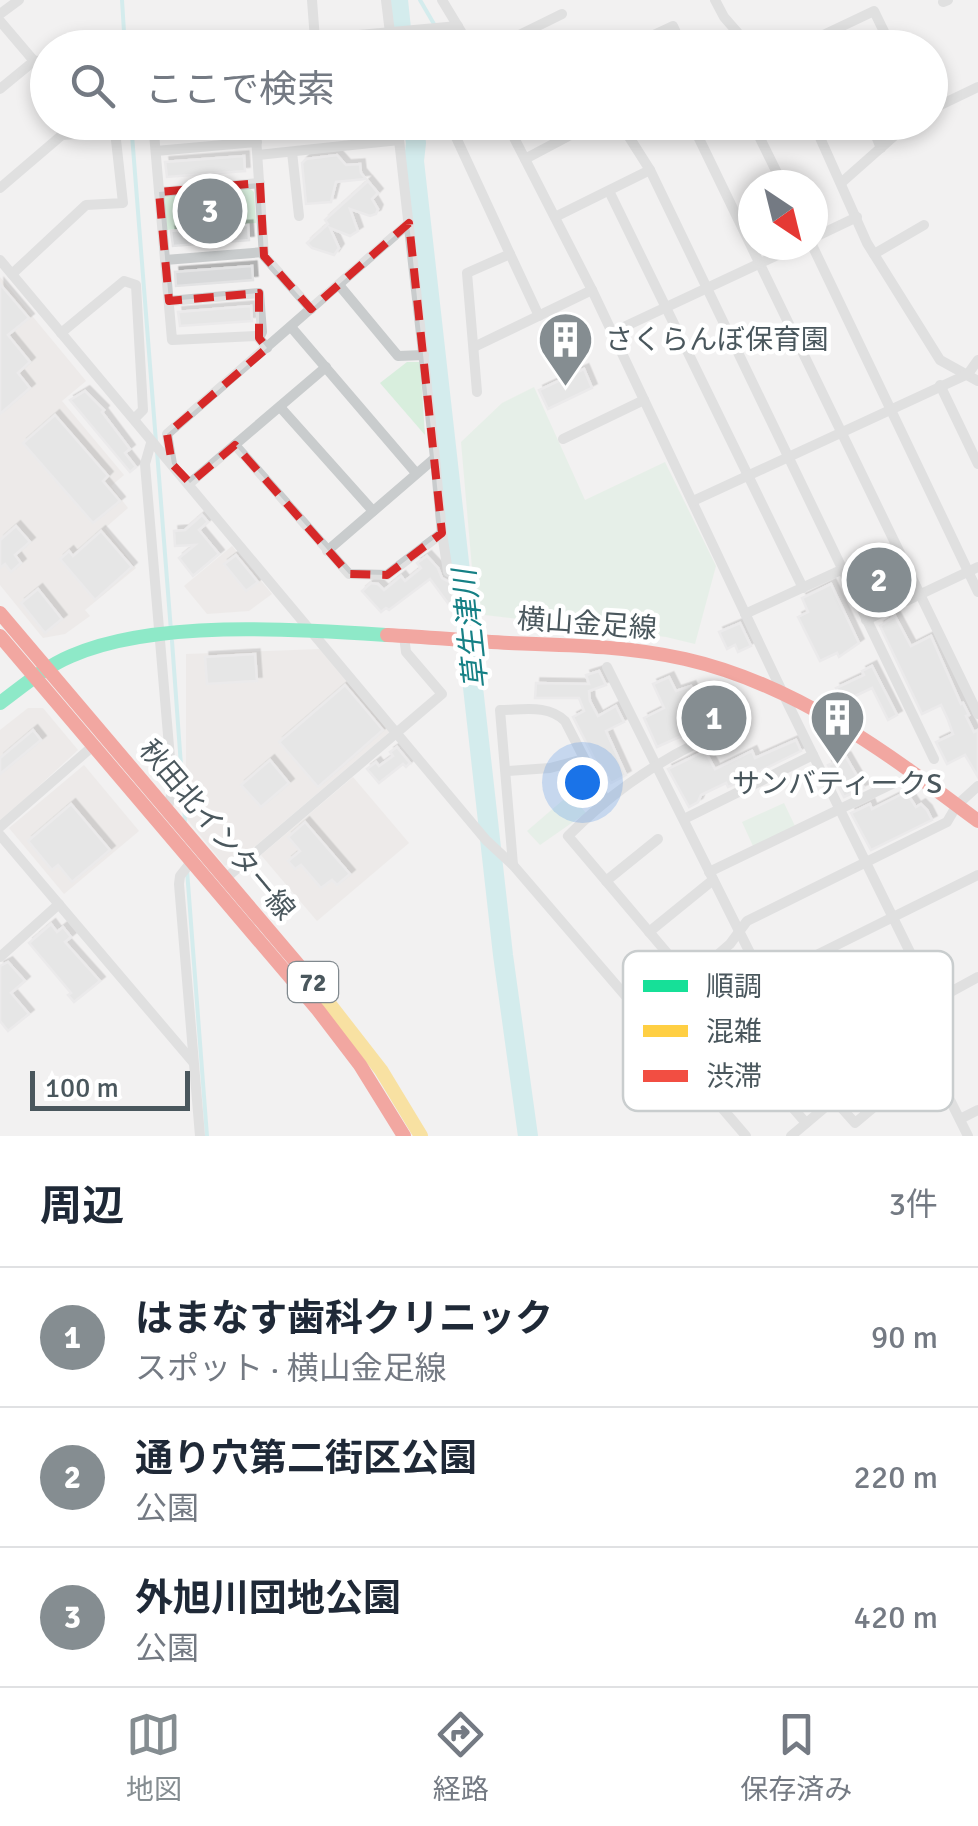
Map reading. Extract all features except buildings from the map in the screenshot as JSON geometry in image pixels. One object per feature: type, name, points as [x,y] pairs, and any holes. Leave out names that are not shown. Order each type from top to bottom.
[{"type":"main road","name":"秋田北インター線","points":[[0,613],[93,746],[346,1045],[404,1136]]},
{"type":"main road","name":"横山金足線","points":[[0,706],[42,673],[80,652],[168,634],[353,631],[644,649],[715,667],[782,692],[843,723],[978,820]]},
{"type":"main road","name":"秋田北インター線","points":[[0,636],[42,673],[179,823],[188,857],[226,878],[360,1039],[420,1136]]},
{"type":"street","points":[[20,0],[0,18],[30,56]]},
{"type":"street","points":[[312,0],[314,30]]},
{"type":"street","points":[[386,0],[390,30]]},
{"type":"street","points":[[716,0],[736,30]]},
{"type":"street","points":[[447,2],[460,30]]},
{"type":"street","points":[[832,30],[874,11],[883,30]]},
{"type":"street","points":[[530,30],[562,14]]},
{"type":"street","points":[[424,30],[458,26]]},
{"type":"street","points":[[0,89],[30,64]]},
{"type":"street","points":[[948,101],[978,87]]},
{"type":"street","points":[[0,188],[56,140]]},
{"type":"street","points":[[12,274],[86,206],[123,203],[116,140]]},
{"type":"street","points":[[155,140],[172,340],[263,343]]},
{"type":"street","points":[[258,155],[399,140],[448,572]]},
{"type":"street","points":[[457,140],[538,316]]},
{"type":"street","points":[[516,140],[592,290],[909,951]]},
{"type":"street","points":[[525,158],[560,140]]},
{"type":"street","points":[[631,140],[650,170],[934,759]]},
{"type":"street","points":[[700,140],[978,714]]},
{"type":"street","points":[[761,140],[776,170]]},
{"type":"street","points":[[821,140],[874,254],[940,360],[973,377]]},
{"type":"street","points":[[878,140],[881,148]]},
{"type":"street","points":[[841,183],[890,140]]},
{"type":"street","points":[[156,151],[257,142],[264,252],[311,309]]},
{"type":"street","points":[[292,152],[299,216]]},
{"type":"street","points":[[555,217],[650,170]]},
{"type":"street","points":[[159,192],[260,183]]},
{"type":"street","points":[[609,192],[803,588]]},
{"type":"street","points":[[828,233],[857,217]]},
{"type":"street","points":[[167,460],[168,434],[263,343],[291,326],[410,222]]},
{"type":"street","points":[[874,254],[924,225]]},
{"type":"street","points":[[165,260],[264,252]]},
{"type":"street","points":[[476,392],[467,273],[510,254]]},
{"type":"street","points":[[0,260],[486,840],[513,865],[623,992]]},
{"type":"street","points":[[611,333],[766,260]]},
{"type":"street","points":[[821,260],[889,407],[973,569],[978,592]]},
{"type":"street","points":[[62,333],[124,281],[136,286],[144,410],[134,420]]},
{"type":"street","points":[[339,284],[398,356],[424,355]]},
{"type":"street","points":[[474,346],[592,290]]},
{"type":"street","points":[[168,301],[259,293],[263,343]]},
{"type":"street","points":[[291,326],[416,473]]},
{"type":"street","points":[[973,377],[978,360]]},
{"type":"street","points":[[190,483],[326,368]]},
{"type":"street","points":[[693,501],[889,407],[940,385],[973,377]]},
{"type":"street","points":[[940,385],[978,464]]},
{"type":"street","points":[[563,438],[644,400]]},
{"type":"street","points":[[280,407],[372,511]]},
{"type":"street","points":[[151,444],[145,464],[168,634],[172,792],[167,810]]},
{"type":"street","points":[[236,445],[349,574],[387,574],[442,533]]},
{"type":"street","points":[[327,551],[435,458]]},
{"type":"street","points":[[866,620],[973,569]]},
{"type":"street","points":[[745,614],[841,570]]},
{"type":"street","points":[[226,878],[442,694],[406,652],[404,636]]},
{"type":"street","points":[[608,666],[749,951]]},
{"type":"street","points":[[513,865],[500,710],[557,713],[565,721],[605,799]]},
{"type":"street","points":[[665,951],[568,836],[605,799],[655,764],[698,742]]},
{"type":"street","points":[[0,826],[93,746]]},
{"type":"street","points":[[684,819],[813,755]]},
{"type":"street","points":[[507,771],[550,768],[584,758]]},
{"type":"street","points":[[649,932],[711,876],[894,784]]},
{"type":"street","points":[[722,951],[746,920],[947,822],[957,805],[978,786]]},
{"type":"street","points":[[0,835],[193,1062]]},
{"type":"street","points":[[606,881],[658,840]]},
{"type":"street","points":[[188,857],[179,884],[200,1136]]},
{"type":"street","points":[[824,951],[978,875]]},
{"type":"street","points":[[0,957],[60,904]]},
{"type":"street","points":[[953,989],[978,978]]},
{"type":"street","points":[[953,1104],[968,1136]]},
{"type":"street","points":[[960,1119],[978,1110]]},
{"type":"street","points":[[725,1111],[746,1136]]},
{"type":"street","points":[[796,1111],[806,1123]]},
{"type":"street","points":[[791,1136],[820,1111]]},
{"type":"street","points":[[844,1111],[854,1122],[868,1111]]},
{"type":"highlighted area","points":[[260,183],[264,256],[311,309],[409,223],[442,533],[387,575],[349,574],[235,445],[190,483],[172,464],[167,434],[267,348],[259,338],[259,293],[169,301],[159,192]]},
{"type":"shaded area","points":[[0,277],[86,381],[62,401],[124,475],[111,486],[128,508],[105,528],[136,568],[85,610],[90,616],[65,634],[43,638],[0,585]]},
{"type":"shaded area","points":[[232,546],[272,594],[249,611],[207,614],[184,586]]},
{"type":"shaded area","points":[[320,649],[391,731],[246,854],[225,866],[186,818],[186,654]]},
{"type":"shaded area","points":[[28,708],[43,708],[78,750],[0,822],[0,730]]},
{"type":"shaded area","points":[[84,765],[139,831],[64,894],[9,828]]},
{"type":"shaded area","points":[[353,777],[409,843],[317,921],[261,855]]},
{"type":"green space","points":[[249,188],[254,192],[256,223],[167,230],[164,198],[169,194]]},
{"type":"green space","points":[[407,362],[420,362],[425,435],[380,383]]},
{"type":"green space","points":[[534,387],[585,500],[665,462],[716,566],[695,644],[476,614],[461,442],[502,403]]},
{"type":"green space","points":[[892,549],[911,590],[866,610],[847,570]]},
{"type":"green space","points":[[570,794],[586,813],[540,845],[527,831]]},
{"type":"green space","points":[[784,803],[795,826],[753,846],[742,822]]},
{"type":"waterway","points":[[122,0],[124,30]]},
{"type":"waterway","name":"草生津川","points":[[398,0],[401,30]]},
{"type":"waterway","points":[[420,0],[438,30]]},
{"type":"waterway","points":[[132,140],[156,442]]},
{"type":"waterway","name":"草生津川","points":[[416,140],[414,161],[503,955],[528,1136]]},
{"type":"waterway","points":[[157,451],[171,631]]},
{"type":"waterway","points":[[172,641],[185,821]]},
{"type":"waterway","points":[[187,870],[207,1136]]},
{"type":"traffic: fast","points":[[0,703],[71,656],[143,636],[226,629],[387,635]]},
{"type":"traffic: slow","points":[[307,975],[381,1070],[421,1136]]},
{"type":"traffic: jam","points":[[0,613],[307,975]]},
{"type":"traffic: jam","points":[[387,635],[619,649],[726,670],[765,685],[840,724],[978,821]]},
{"type":"traffic: jam","points":[[0,636],[318,1010],[360,1065],[404,1136]]},
{"type":"place","name":"外旭川団地公園","points":[[210,211]]},
{"type":"place","name":"さくらんぼ保育園","points":[[566,389]]},
{"type":"place","name":"通り穴第二街区公園","points":[[879,580]]},
{"type":"place","name":"はまなす歯科クリニック","points":[[714,718]]},
{"type":"place","name":"サンバティークS","points":[[837,767]]}]
